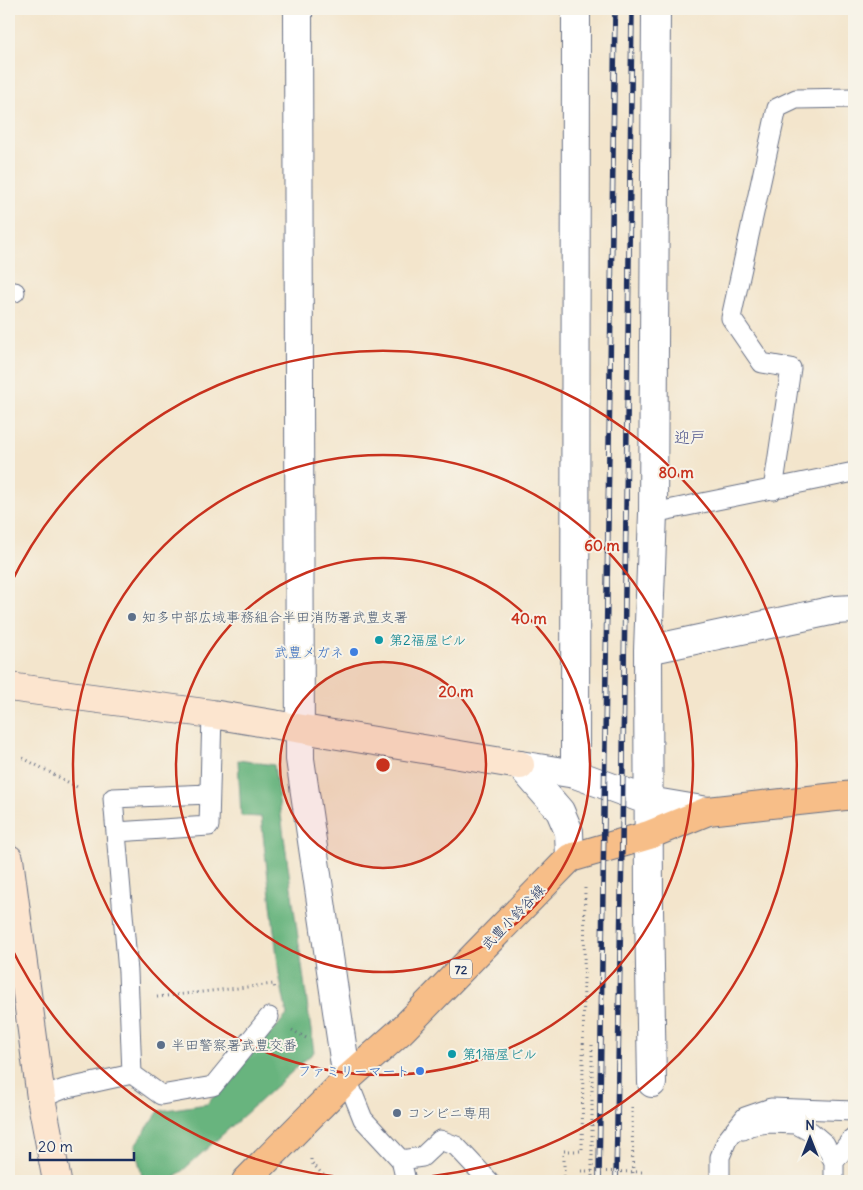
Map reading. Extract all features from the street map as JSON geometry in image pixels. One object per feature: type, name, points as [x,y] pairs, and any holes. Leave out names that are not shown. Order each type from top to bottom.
[{"type":"main road","points":[[578,855],[649,835],[708,810],[854,795]]},
{"type":"main road","name":"武豊小鈴谷線","points":[[255,1179],[347,1079],[402,1030],[578,855]]},
{"type":"street","points":[[298,9],[300,760],[347,1079]]},
{"type":"street","points":[[575,774],[576,9]]},
{"type":"street","points":[[652,1083],[648,650],[653,513],[656,9]]},
{"type":"street","points":[[648,650],[835,610],[854,609]]},
{"type":"street","points":[[9,687],[212,714],[575,774],[649,801],[708,810]]},
{"type":"street","points":[[520,765],[560,810],[578,855]]},
{"type":"street","points":[[9,859],[41,1098],[56,1181]]},
{"type":"lane","points":[[773,490],[791,368],[762,363],[731,318],[777,108],[796,99],[854,98]]},
{"type":"lane","points":[[653,513],[854,472]]},
{"type":"lane","points":[[116,832],[209,826],[212,714]]},
{"type":"lane","points":[[132,1074],[129,999],[113,798],[209,794]]},
{"type":"lane","points":[[41,1098],[64,1089],[132,1074],[161,1095],[213,1086],[269,1017]]},
{"type":"lane","points":[[347,1079],[363,1119],[401,1160],[406,1181]]},
{"type":"lane","points":[[720,1181],[720,1157],[727,1140],[745,1117],[771,1108],[854,1111]]},
{"type":"lane","points":[[727,1140],[749,1126],[768,1123],[796,1124],[825,1144],[834,1162],[834,1181]]},
{"type":"lane","points":[[834,1162],[854,1138]]},
{"type":"lane","points":[[401,1160],[422,1157],[440,1140],[456,1146],[489,1181]]},
{"type":"path","points":[[23,758],[79,788]]},
{"type":"path","points":[[564,1181],[564,1151],[582,1151],[578,855]]},
{"type":"path","points":[[129,999],[274,984],[278,1006],[269,1017]]},
{"type":"path","points":[[592,1042],[592,1181]]},
{"type":"path","points":[[581,1181],[581,1171],[645,1172],[645,1181]]},
{"type":"green space","points":[[238,760],[274,765],[314,1052],[171,1181],[143,1181],[135,1145],[159,1111],[207,1104],[287,1015],[279,974],[261,817],[241,816]]},
{"type":"railway","points":[[599,1181],[615,9]]},
{"type":"railway","points":[[616,1181],[632,9]]},
{"type":"place","name":"知多中部広域事務組合半田消防署武豊支署","points":[[132,617]]},
{"type":"place","name":"第2福屋ビル","points":[[379,640]]},
{"type":"place","name":"武豊メガネ","points":[[354,652]]},
{"type":"place","name":"半田警察署武豊交番","points":[[161,1045]]},
{"type":"place","name":"第1福屋ビル","points":[[452,1054]]},
{"type":"place","name":"ファミリーマート","points":[[420,1071]]},
{"type":"place","name":"コンビニ専用","points":[[397,1113]]},
{"type":"district","name":"迎戸","points":[[690,437]]}]
